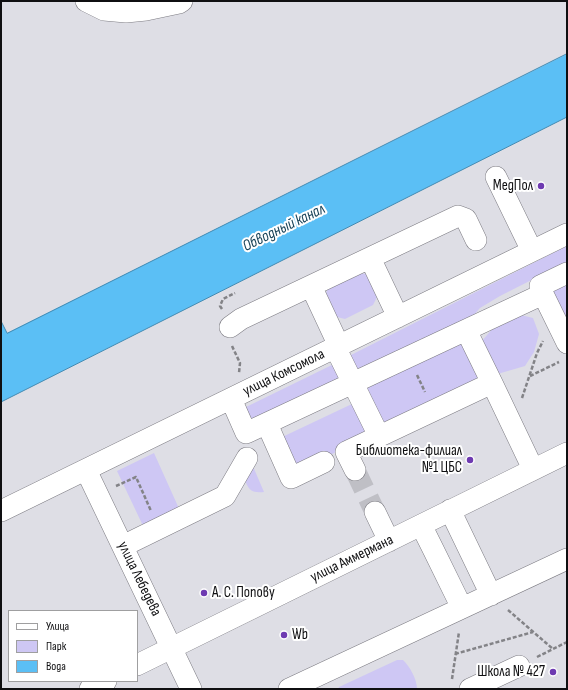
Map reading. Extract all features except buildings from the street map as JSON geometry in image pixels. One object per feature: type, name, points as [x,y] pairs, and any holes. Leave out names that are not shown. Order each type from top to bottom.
[{"type":"street","points":[[86,1],[104,10],[126,12],[146,10],[179,3],[182,1]]},
{"type":"street","points":[[496,177],[532,251]]},
{"type":"street","points":[[230,328],[241,319],[458,216],[466,219],[476,240]]},
{"type":"street","name":"улица Комсомола","points":[[1,511],[567,234]]},
{"type":"street","points":[[370,258],[398,317]]},
{"type":"street","points":[[564,352],[558,324],[540,286],[567,273]]},
{"type":"street","points":[[310,286],[353,383],[379,436]]},
{"type":"street","points":[[231,399],[246,433],[543,294]]},
{"type":"street","points":[[466,330],[533,469]]},
{"type":"street","points":[[355,470],[346,452],[492,383]]},
{"type":"street","points":[[267,424],[292,478],[324,462]]},
{"type":"street","name":"улица Аммермана","points":[[138,665],[567,453]]},
{"type":"street","points":[[123,546],[225,496],[247,458]]},
{"type":"street","name":"улица Лебедева","points":[[86,470],[191,689]]},
{"type":"street","points":[[450,510],[491,595]]},
{"type":"street","points":[[375,512],[389,541]]},
{"type":"street","points":[[422,525],[462,608]]},
{"type":"street","points":[[289,689],[567,558]]},
{"type":"street","points":[[470,689],[519,666]]},
{"type":"street","points":[[90,689],[104,682]]},
{"type":"path","points":[[511,422],[521,400],[544,337],[558,324]]},
{"type":"path","points":[[529,377],[564,352]]},
{"type":"path","points":[[417,375],[427,398]]},
{"type":"path","points":[[112,488],[136,477],[152,513]]},
{"type":"path","points":[[491,595],[553,649]]},
{"type":"path","points":[[451,682],[462,608]]},
{"type":"path","points":[[455,654],[533,632]]},
{"type":"path","points":[[519,666],[567,642]]},
{"type":"green space","points":[[567,246],[567,262],[500,296],[480,308],[467,323],[358,375],[349,356]]},
{"type":"green space","points":[[357,273],[367,274],[377,297],[373,305],[345,319],[337,317],[326,293],[329,286]]},
{"type":"green space","points":[[567,283],[567,325],[548,294]]},
{"type":"green space","points":[[517,314],[533,318],[539,334],[534,352],[525,366],[494,375],[481,342],[494,327]]},
{"type":"green space","points":[[460,339],[481,383],[383,429],[362,384]]},
{"type":"green space","points":[[336,363],[344,381],[252,425],[244,408]]},
{"type":"green space","points":[[354,403],[370,436],[294,472],[278,439]]},
{"type":"green space","points":[[154,453],[181,513],[145,530],[117,471]]},
{"type":"green space","points":[[252,464],[264,492],[256,492],[251,490],[244,478]]},
{"type":"green space","points":[[397,660],[403,660],[413,673],[417,689],[338,689],[339,687]]},
{"type":"water","name":"Обводный канал","points":[[567,54],[567,117],[1,402],[1,321],[7,333]]},
{"type":"tunnel","points":[[355,470],[375,512]]},
{"type":"place","name":"МедПол","points":[[541,186]]},
{"type":"place","name":"Библиотека-филиал №1 ЦБС","points":[[470,460]]},
{"type":"place","name":"А. С. Попову","points":[[204,593]]},
{"type":"place","name":"Wb","points":[[284,635]]},
{"type":"place","name":"Школа № 427","points":[[553,672]]}]
